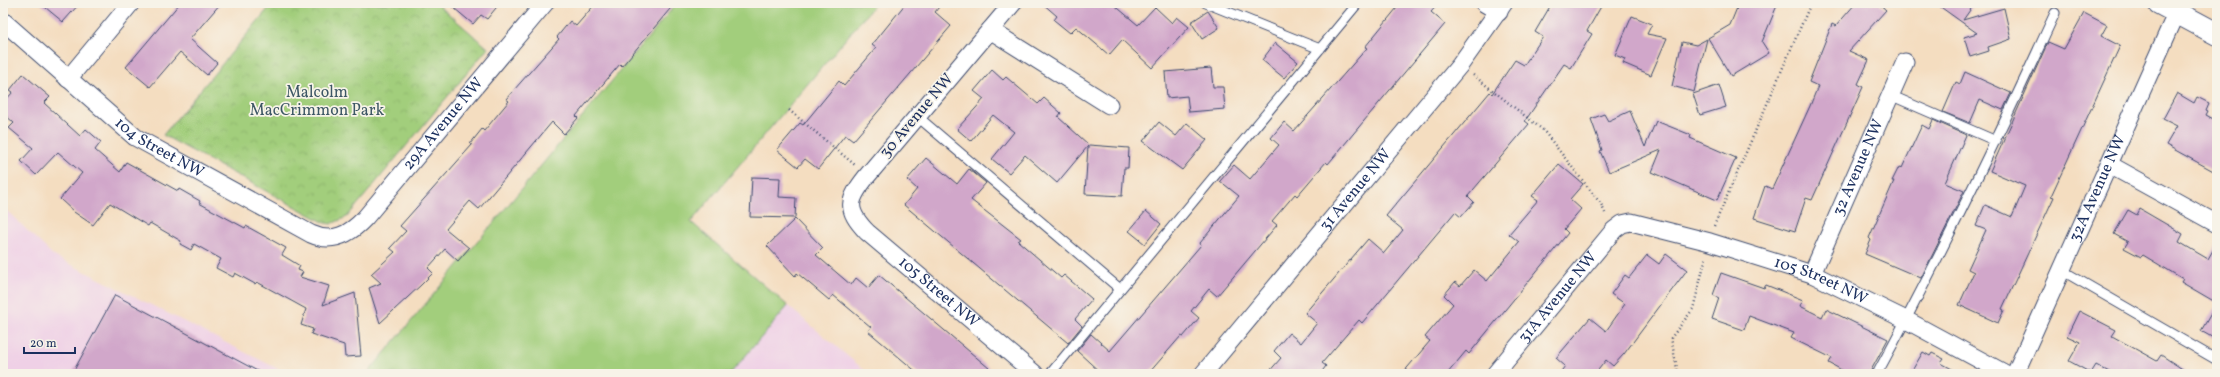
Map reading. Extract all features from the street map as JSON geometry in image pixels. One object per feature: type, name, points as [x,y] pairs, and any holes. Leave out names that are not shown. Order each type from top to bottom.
[{"type":"street","points":[[68,79],[131,3]]},
{"type":"street","name":"29A Avenue NW","points":[[337,238],[348,234],[365,218],[545,3]]},
{"type":"street","name":"30 Avenue NW","points":[[850,206],[853,196],[867,176],[1013,3]]},
{"type":"street","points":[[1484,3],[1502,7]]},
{"type":"street","points":[[2172,6],[2217,34]]},
{"type":"street","name":"32A Avenue NW","points":[[2015,374],[2110,165],[2172,6]]},
{"type":"street","name":"31 Avenue NW","points":[[1203,374],[1460,65],[1502,7]]},
{"type":"street","name":"104 Street NW","points":[[3,21],[139,140],[318,238],[337,238]]},
{"type":"street","points":[[990,30],[1109,105]]},
{"type":"street","name":"32 Avenue NW","points":[[1812,274],[1905,62]]},
{"type":"street","points":[[2110,165],[2217,224]]},
{"type":"street","name":"105 Street NW","points":[[850,206],[852,215],[867,232],[1035,374]]},
{"type":"street","name":"105 Street NW","points":[[1618,227],[1639,222],[1812,274],[1906,320],[2006,374]]},
{"type":"street","name":"31A Avenue NW","points":[[1495,374],[1618,227]]},
{"type":"lane","points":[[1206,3],[1320,49]]},
{"type":"lane","points":[[1050,374],[1358,3]]},
{"type":"lane","points":[[1877,374],[1906,320],[1996,141],[2055,13]]},
{"type":"lane","points":[[1890,96],[1996,141]]},
{"type":"lane","points":[[918,117],[1120,290]]},
{"type":"lane","points":[[2063,271],[2217,360]]},
{"type":"path","points":[[1713,229],[1811,3]]},
{"type":"path","points":[[1460,65],[1543,130],[1618,227]]},
{"type":"path","points":[[789,110],[867,176]]},
{"type":"path","points":[[1678,374],[1671,338],[1693,309],[1706,255]]},
{"type":"shaded area","points":[[3,207],[54,256],[288,374],[3,374]]},
{"type":"shaded area","points":[[788,306],[869,374],[730,374]]},
{"type":"green space","name":"Malcolm MacCrimmon Park","points":[[273,3],[436,3],[488,48],[347,217],[331,224],[325,223],[163,135]]},
{"type":"green space","points":[[677,3],[876,3],[691,222],[788,306],[730,374],[367,374]]},
{"type":"building","points":[[40,3],[80,3],[63,22]]},
{"type":"building","points":[[180,3],[221,3],[190,39],[217,63],[207,75],[180,52],[150,87],[126,67]]},
{"type":"building","points":[[448,3],[500,3],[487,19],[481,15],[473,24]]},
{"type":"building","points":[[596,3],[675,3],[622,66],[620,64],[576,116],[578,118],[564,134],[552,122],[479,209],[470,201],[446,229],[469,248],[458,261],[445,249],[428,268],[433,273],[380,323],[369,288],[381,283],[371,274],[395,252],[390,248],[406,231],[400,226],[472,145],[470,144],[482,129],[484,131],[509,101],[506,99],[559,39],[557,37],[570,21],[576,26]]},
{"type":"building","points":[[906,3],[942,3],[935,12],[951,26],[853,141],[845,135],[818,169],[805,159],[798,167],[777,150],[800,123],[803,125],[839,81],[844,86],[876,48],[872,45]]},
{"type":"building","points":[[1042,3],[1112,3],[1138,25],[1155,7],[1172,23],[1177,17],[1189,27],[1152,68],[1122,40],[1109,55],[1076,27],[1070,33],[1054,20],[1057,16]]},
{"type":"building","points":[[1401,3],[1439,3],[1431,12],[1445,24],[1328,164],[1326,162],[1297,196],[1295,194],[1272,221],[1277,225],[1217,296],[1209,289],[1191,311],[1199,318],[1148,374],[1102,374],[1077,351],[1091,334],[1110,351],[1201,245],[1200,243],[1239,196],[1220,181],[1234,165],[1250,179],[1279,145],[1271,138],[1284,122],[1294,131],[1367,48],[1365,47]]},
{"type":"building","points":[[1552,3],[1603,3],[1587,31],[1592,34],[1571,68],[1564,64],[1525,121],[1529,124],[1468,196],[1474,202],[1461,217],[1455,212],[1362,323],[1359,320],[1322,363],[1326,366],[1320,374],[1267,374],[1281,358],[1274,351],[1289,333],[1301,343],[1317,323],[1305,313],[1368,239],[1384,253],[1403,230],[1386,216],[1490,92],[1492,94],[1515,60],[1524,65],[1543,37],[1535,32]]},
{"type":"building","points":[[1739,3],[1778,3],[1762,42],[1769,53],[1731,76],[1708,38],[1730,25]]},
{"type":"building","points":[[1856,3],[1878,3],[1886,10],[1849,51],[1869,60],[1858,84],[1863,87],[1812,200],[1806,198],[1795,231],[1754,218],[1765,186],[1772,189],[1810,106],[1818,86],[1809,82],[1832,24],[1836,26]]},
{"type":"building","points":[[1935,3],[1975,3],[1963,20],[2004,8],[2011,39],[1988,47],[1989,51],[1970,57],[1964,37],[1977,33]]},
{"type":"building","points":[[1208,11],[1219,28],[1202,39],[1191,22]]},
{"type":"building","points":[[2084,13],[2107,25],[2101,36],[2120,46],[2051,196],[2054,197],[2002,309],[2004,310],[1998,323],[1959,305],[1974,272],[1968,269],[1986,230],[1976,226],[1985,205],[2012,217],[2025,186],[1990,171],[2048,42],[2064,49]]},
{"type":"building","points":[[1632,16],[1652,24],[1647,34],[1667,38],[1651,75],[1623,63],[1625,59],[1615,55]]},
{"type":"building","points":[[1707,39],[1694,92],[1672,86],[1682,42],[1696,45]]},
{"type":"building","points":[[1275,43],[1298,62],[1284,78],[1262,60]]},
{"type":"building","points":[[1211,68],[1213,87],[1223,87],[1225,109],[1189,112],[1187,96],[1167,98],[1165,72]]},
{"type":"building","points":[[992,70],[1003,80],[1006,77],[1038,104],[1044,98],[1061,113],[1058,117],[1089,145],[1129,148],[1128,168],[1124,168],[1122,196],[1085,194],[1088,146],[1057,183],[1025,155],[1009,173],[992,159],[1014,132],[993,115],[971,141],[957,129],[984,99],[974,91]]},
{"type":"building","points":[[1965,72],[2011,93],[2003,110],[1980,100],[1970,123],[1943,112],[1956,82],[1960,84]]},
{"type":"building","points":[[23,74],[50,97],[44,103],[80,136],[86,129],[101,142],[95,150],[120,172],[126,162],[178,191],[179,189],[200,201],[199,203],[245,228],[246,226],[286,248],[282,255],[300,266],[298,270],[303,272],[300,277],[329,286],[323,305],[355,293],[361,356],[345,357],[344,345],[311,334],[313,329],[301,325],[306,309],[257,282],[255,284],[235,273],[233,277],[216,268],[221,259],[194,244],[191,250],[180,244],[181,241],[150,223],[148,226],[110,203],[93,225],[74,212],[60,199],[82,173],[58,152],[36,175],[21,161],[33,148],[9,128],[14,123],[3,113],[3,103],[13,92],[10,90]]},
{"type":"building","points":[[1719,85],[1726,107],[1700,115],[1693,94]]},
{"type":"building","points":[[2177,93],[2194,103],[2197,97],[2209,103],[2206,110],[2208,111],[2206,115],[2217,121],[2217,173],[2166,145],[2177,126],[2163,119]]},
{"type":"building","points":[[1630,111],[1645,147],[1656,121],[1691,135],[1690,138],[1736,158],[1717,200],[1652,172],[1661,150],[1609,172],[1600,151],[1602,150],[1591,119],[1604,114],[1608,121]]},
{"type":"building","points":[[1933,120],[1966,135],[1945,183],[1964,191],[1921,278],[1865,254],[1871,240],[1869,238],[1899,167],[1902,168],[1922,125],[1929,129]]},
{"type":"building","points":[[1159,122],[1176,136],[1187,123],[1207,140],[1182,170],[1143,141]]},
{"type":"building","points":[[926,158],[957,184],[969,169],[986,183],[971,200],[1021,239],[1018,241],[1061,278],[1064,275],[1092,299],[1075,319],[1082,326],[1068,343],[904,205],[917,189],[907,180]]},
{"type":"building","points":[[1559,164],[1583,184],[1570,199],[1581,209],[1564,229],[1568,233],[1469,354],[1466,351],[1447,374],[1402,374],[1430,341],[1425,337],[1453,304],[1444,295],[1455,282],[1460,286],[1474,270],[1487,281],[1519,242],[1509,234],[1538,200],[1532,196]]},
{"type":"building","points":[[752,177],[780,178],[779,197],[796,198],[795,218],[750,217]]},
{"type":"building","points":[[2140,209],[2183,234],[2179,242],[2208,259],[2217,243],[2217,303],[2181,282],[2183,279],[2143,255],[2141,257],[2124,248],[2128,242],[2114,234],[2128,210],[2137,215]]},
{"type":"building","points":[[1146,211],[1161,224],[1145,244],[1129,231]]},
{"type":"building","points":[[795,219],[823,248],[816,255],[851,285],[856,278],[868,288],[879,275],[996,374],[919,374],[868,331],[871,327],[833,295],[829,300],[797,273],[795,276],[767,246]]},
{"type":"building","points":[[1666,254],[1687,270],[1624,354],[1613,366],[1606,360],[1595,374],[1559,374],[1565,366],[1556,358],[1590,318],[1606,331],[1625,304],[1611,294],[1625,275],[1629,278],[1647,255],[1659,264]]},
{"type":"building","points":[[1721,273],[1764,288],[1766,285],[1803,300],[1800,306],[1822,317],[1826,309],[1888,339],[1869,374],[1849,374],[1829,363],[1832,358],[1791,338],[1794,333],[1749,316],[1744,330],[1712,319],[1719,298],[1713,295]]},
{"type":"building","points":[[115,295],[263,374],[72,374]]},
{"type":"building","points":[[2217,303],[2217,340],[2201,331]]},
{"type":"building","points":[[2079,311],[2116,330],[2112,336],[2157,361],[2161,355],[2190,374],[2113,374],[2096,365],[2091,373],[2069,361],[2080,342],[2067,336]]},
{"type":"building","points":[[1923,352],[1930,356],[1932,353],[1944,359],[1941,363],[1961,374],[1910,374]]}]
